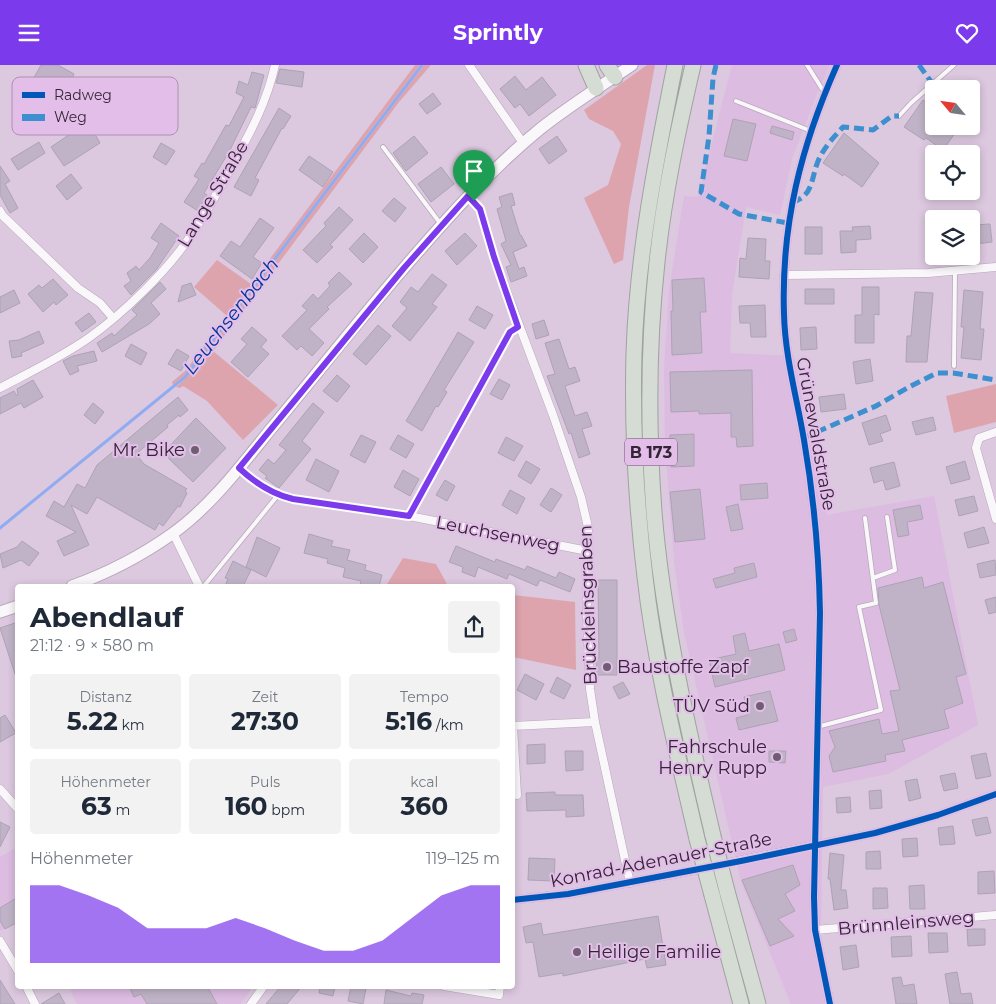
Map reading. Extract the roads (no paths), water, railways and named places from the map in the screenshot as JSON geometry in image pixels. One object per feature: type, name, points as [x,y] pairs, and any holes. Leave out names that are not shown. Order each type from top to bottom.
[{"type":"highway","points":[[586,65],[596,88]]},
{"type":"highway","name":"B 173","points":[[675,65],[651,188],[640,272],[634,352],[634,455],[645,577],[653,632],[697,839],[741,1004]]},
{"type":"highway","name":"B 173","points":[[693,65],[676,140],[658,260],[650,351],[654,513],[670,635],[680,694],[727,891],[758,1004]]},
{"type":"street","name":"Lange Straße","points":[[0,387],[60,356],[90,337],[160,273],[186,242],[214,200],[264,107],[275,65]]},
{"type":"street","points":[[469,65],[524,143]]},
{"type":"street","points":[[77,584],[104,574],[140,555],[173,533],[198,511],[239,468],[404,268],[468,196],[524,143],[596,88],[611,71],[632,65]]},
{"type":"street","name":"Grünewaldstraße","points":[[830,1004],[816,930],[814,846],[820,613],[818,548],[815,511],[806,456],[789,372],[784,315],[784,275],[788,223],[796,180],[811,131],[837,65]]},
{"type":"street","name":"Brückleinsgraben","points":[[468,196],[480,209],[518,327],[553,415],[581,497],[588,527],[588,669],[595,722],[630,883]]},
{"type":"street","points":[[1,215],[78,288],[100,303],[113,318]]},
{"type":"street","points":[[784,275],[928,273],[996,267]]},
{"type":"street","points":[[409,516],[510,332],[518,327]]},
{"type":"street","points":[[996,432],[979,437],[976,448],[996,519]]},
{"type":"street","name":"Leuchsenweg","points":[[239,468],[258,484],[278,495],[409,516],[588,551]]},
{"type":"street","points":[[173,533],[198,584]]},
{"type":"street","points":[[0,612],[15,607]]},
{"type":"street","points":[[515,726],[595,722]]},
{"type":"street","points":[[515,760],[517,795]]},
{"type":"street","points":[[0,789],[15,806]]},
{"type":"street","name":"Konrad-Adenauer-Straße","points":[[515,900],[568,894],[630,883],[875,833],[938,815],[996,794]]},
{"type":"street","name":"Brünnleinsweg","points":[[816,930],[996,915]]},
{"type":"street","points":[[0,941],[15,966]]},
{"type":"street","points":[[28,989],[35,1004]]},
{"type":"street","points":[[251,1004],[262,989]]},
{"type":"street","points":[[462,989],[499,995],[500,989]]},
{"type":"lane","points":[[807,65],[825,93]]},
{"type":"lane","points":[[899,116],[954,65]]},
{"type":"lane","points":[[736,101],[774,118],[811,131]]},
{"type":"lane","points":[[383,147],[442,226]]},
{"type":"lane","points":[[954,366],[955,270]]},
{"type":"lane","points":[[206,584],[278,495]]},
{"type":"lane","points":[[873,578],[895,570],[887,517]]},
{"type":"lane","points":[[817,727],[881,710],[859,607],[876,603],[865,518]]},
{"type":"waterway","name":"Leuchsenbach","points":[[0,528],[185,377],[422,65]]},
{"type":"place","name":"Mr. Bike","points":[[195,450]]},
{"type":"place","name":"Baustoffe Zapf","points":[[607,667]]},
{"type":"place","name":"TÜV Süd","points":[[760,706]]},
{"type":"place","name":"Fahrschule Henry Rupp","points":[[777,757]]},
{"type":"place","name":"Heilige Familie","points":[[577,952]]}]
